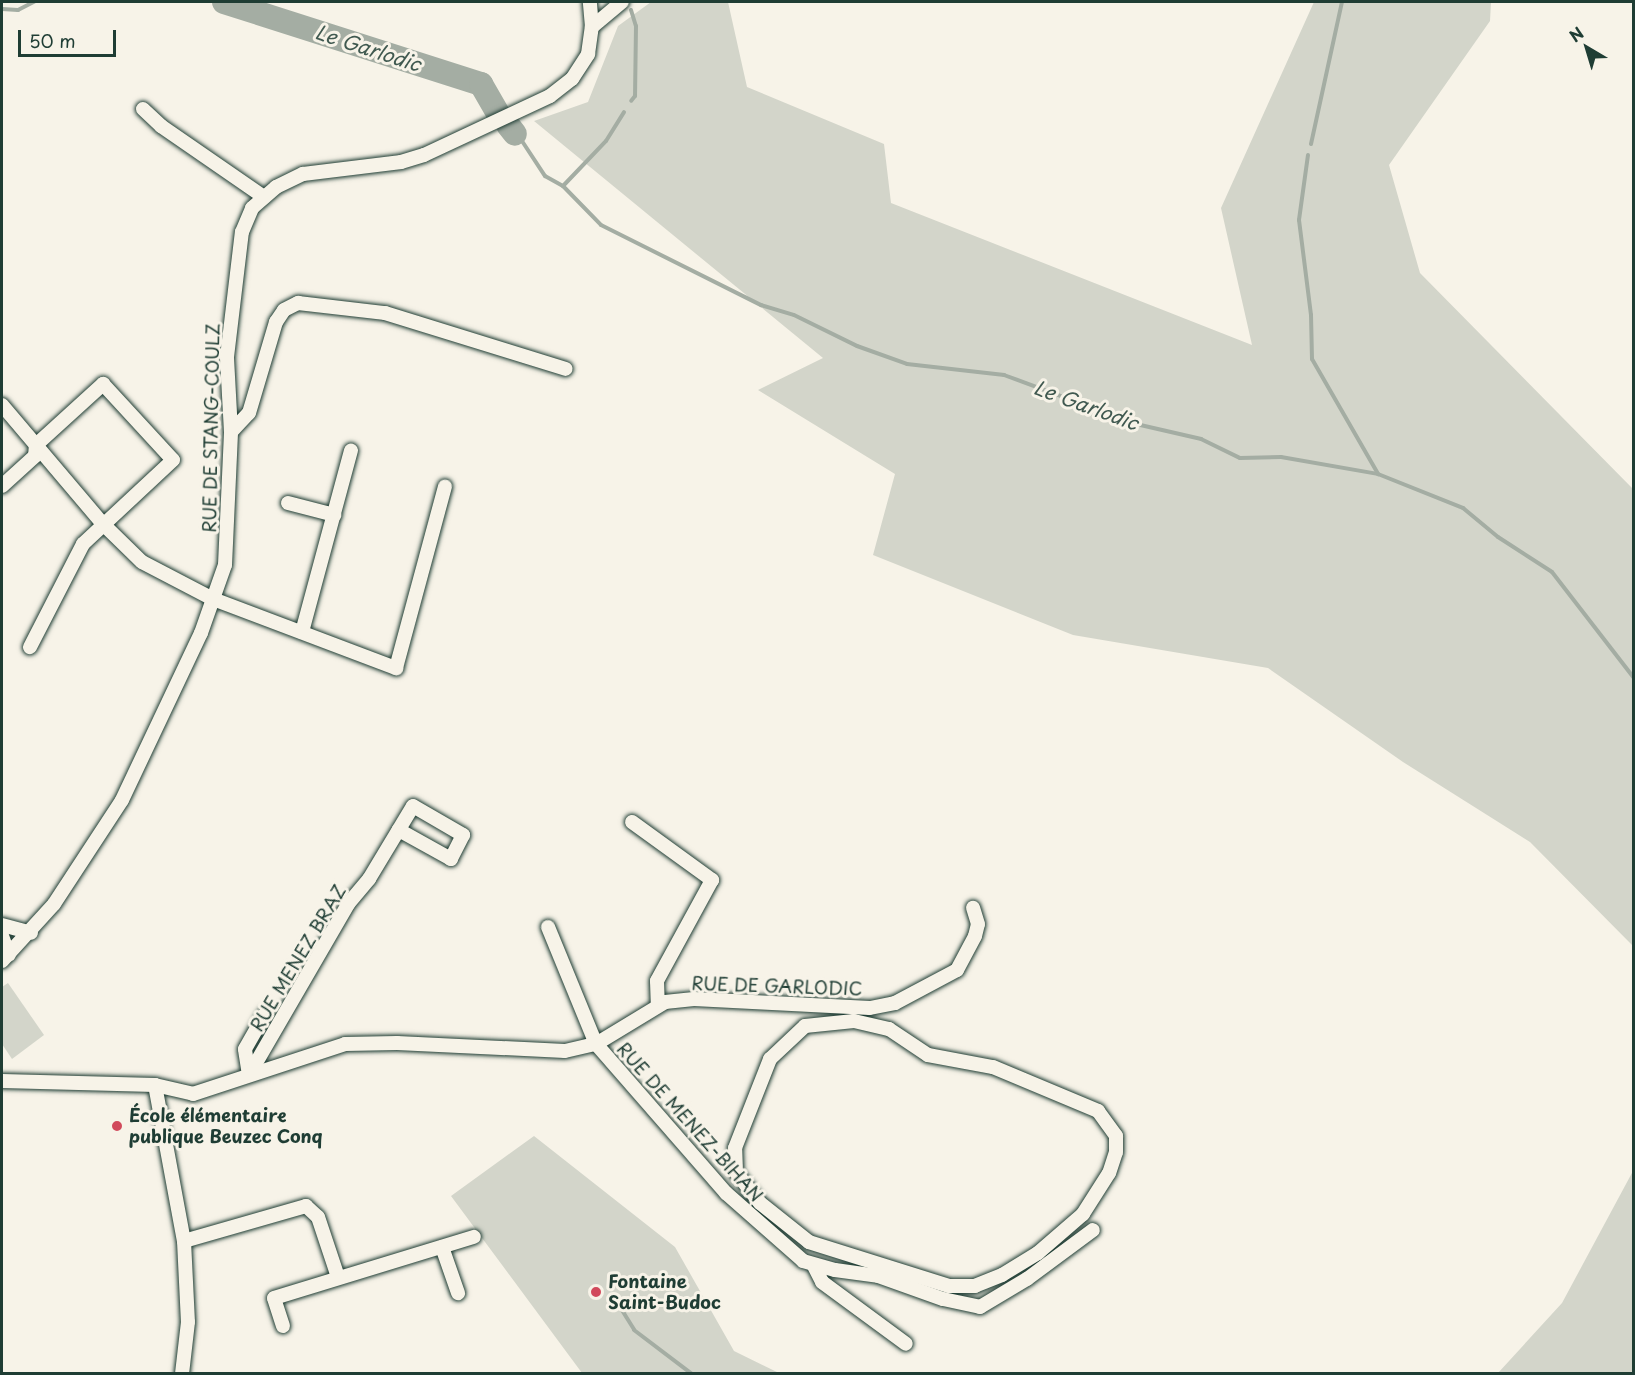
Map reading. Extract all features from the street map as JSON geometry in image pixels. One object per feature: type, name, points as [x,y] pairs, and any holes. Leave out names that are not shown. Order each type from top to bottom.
[{"type":"street","points":[[590,2],[592,27]]},
{"type":"street","points":[[592,27],[622,2]]},
{"type":"street","name":"RUE DE STANG-COULZ","points":[[5,958],[31,933],[122,800],[213,599],[225,565],[231,432],[226,357],[242,232],[252,208],[264,197],[303,174],[401,162],[424,155],[550,96],[572,79],[582,62],[592,27]]},
{"type":"street","points":[[143,109],[161,126],[264,197]]},
{"type":"street","points":[[231,432],[249,413],[276,322],[284,310],[298,303],[385,313],[566,369]]},
{"type":"street","points":[[2,486],[35,456],[36,445],[103,384],[173,460],[82,544],[30,647]]},
{"type":"street","points":[[2,405],[103,524],[142,562],[213,599],[396,668],[445,487]]},
{"type":"street","points":[[302,632],[351,451]]},
{"type":"street","points":[[288,503],[334,515]]},
{"type":"street","name":"RUE MENEZ BRAZ","points":[[249,1075],[348,904],[369,879],[413,806],[464,835],[451,859],[399,830]]},
{"type":"street","points":[[632,822],[712,880],[657,981],[658,1005]]},
{"type":"street","name":"RUE DE GARLODIC","points":[[2,1081],[155,1085],[193,1094],[345,1044],[452,1045],[565,1051],[596,1044],[658,1005],[694,999],[870,1008],[895,1003],[929,987],[957,970],[968,955],[978,924],[972,908]]},
{"type":"street","points":[[2,925],[31,933]]},
{"type":"street","name":"RUE DE MENEZ-BIHAN","points":[[548,927],[596,1044],[726,1193],[778,1240],[814,1266],[878,1276],[943,1299],[980,1307],[1027,1280],[1093,1230]]},
{"type":"street","points":[[2,936],[5,958]]},
{"type":"street","points":[[796,1005],[805,1026]]},
{"type":"street","points":[[249,1075],[244,1049],[266,1014]]},
{"type":"street","points":[[854,1021],[890,1029],[928,1055],[993,1067],[1085,1103],[1108,1122],[1116,1136],[1110,1173],[1093,1202],[1071,1227],[1038,1253],[975,1286],[949,1286],[809,1242],[760,1203],[735,1172],[735,1148],[770,1059],[784,1042],[805,1026],[854,1021]]},
{"type":"street","points":[[155,1085],[184,1241],[188,1322],[182,1374]]},
{"type":"street","points":[[184,1241],[299,1205],[306,1206],[318,1217],[338,1277]]},
{"type":"street","points":[[283,1326],[274,1298],[474,1237]]},
{"type":"street","points":[[442,1247],[458,1293]]},
{"type":"street","points":[[814,1266],[822,1282],[906,1344]]},
{"type":"shaded area","points":[[651,2],[728,2],[747,87],[884,144],[891,203],[1252,345],[1221,208],[1314,2],[1491,2],[1490,21],[1389,165],[1420,273],[1633,489],[1633,946],[1530,842],[1403,762],[1268,668],[1073,635],[873,555],[895,474],[758,390],[823,358],[534,121],[588,102],[618,26]]},
{"type":"shaded area","points":[[8,983],[44,1035],[12,1059],[2,1044],[2,987]]},
{"type":"shaded area","points":[[534,1136],[675,1247],[734,1351],[779,1373],[582,1373],[451,1196]]},
{"type":"shaded area","points":[[1633,1171],[1633,1373],[1498,1373],[1562,1303]]},
{"type":"waterway","points":[[2,9],[18,10],[34,2]]},
{"type":"waterway","name":"Le Garlodic","points":[[224,2],[481,84],[498,113]]},
{"type":"waterway","points":[[1311,144],[1342,2]]},
{"type":"waterway","points":[[631,10],[636,26],[635,96],[631,101]]},
{"type":"waterway","points":[[563,186],[606,141],[624,112]]},
{"type":"waterway","name":"Le Garlodic","points":[[508,125],[515,134]]},
{"type":"waterway","name":"Le Garlodic","points":[[522,141],[545,176],[563,186],[601,225],[761,305],[794,315],[857,346],[907,364],[1004,375],[1136,424],[1201,439],[1240,458],[1281,457],[1378,474],[1463,508],[1498,537],[1552,572],[1634,678]]},
{"type":"waterway","points":[[1308,155],[1299,220],[1311,315],[1312,359],[1378,474]]},
{"type":"waterway","points":[[615,1299],[634,1330],[692,1374]]},
{"type":"place","name":"École élémentaire publique Beuzec Conq","points":[[117,1126]]},
{"type":"place","name":"Fontaine Saint-Budoc","points":[[596,1292]]}]
